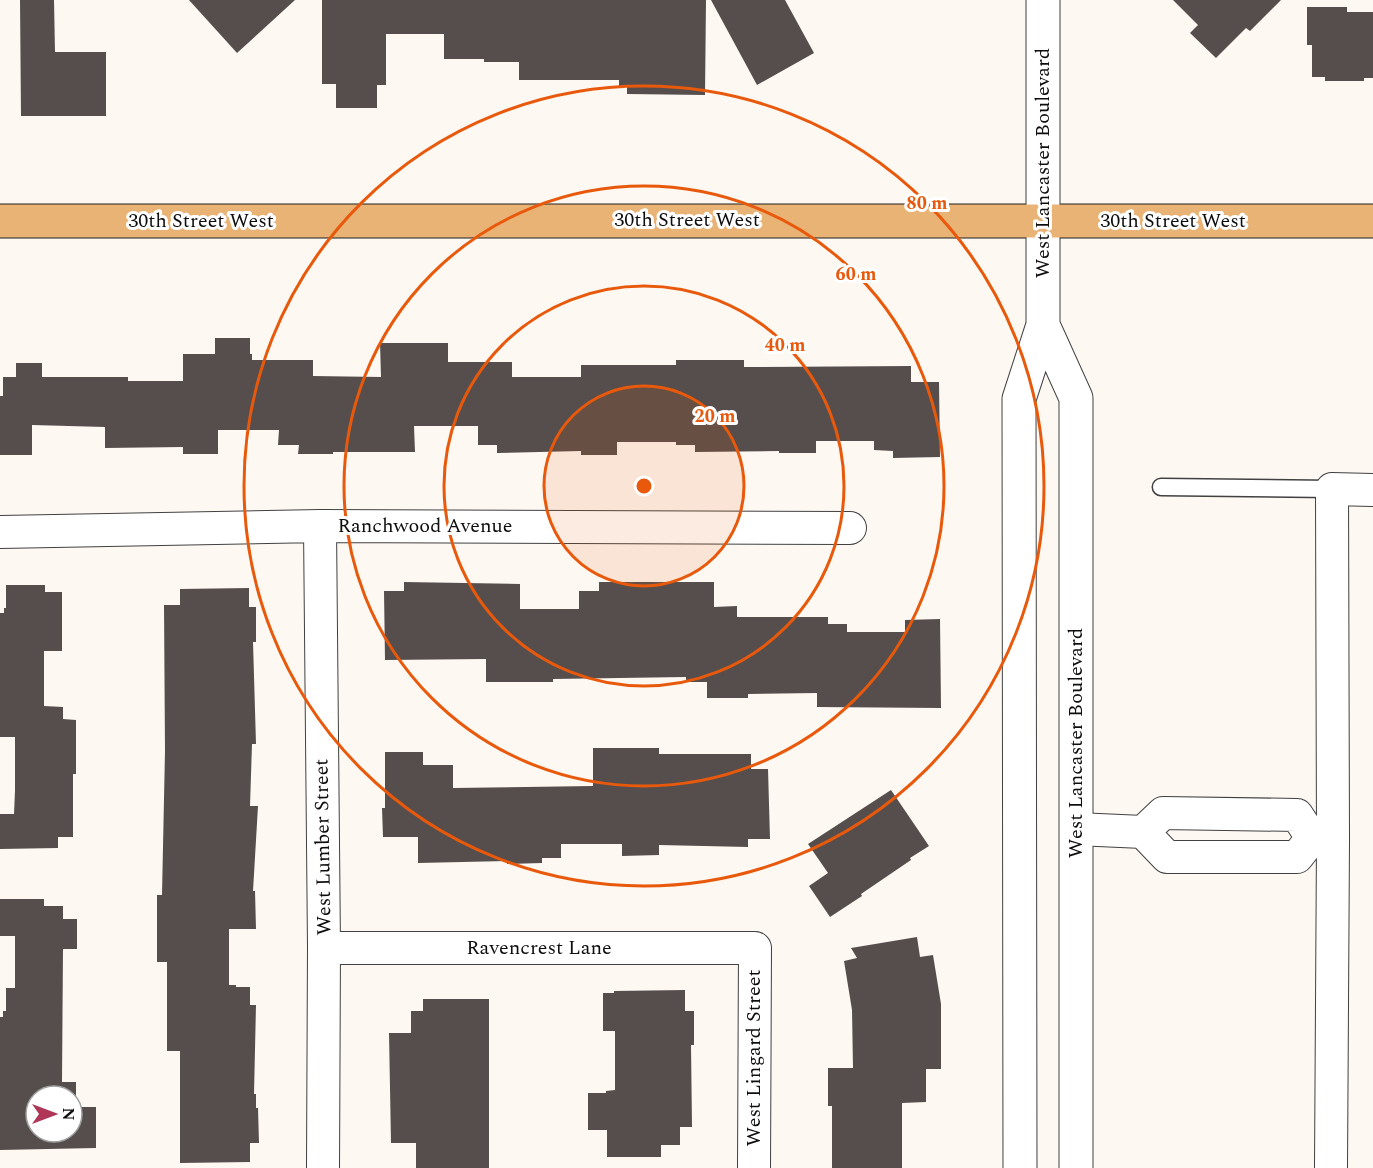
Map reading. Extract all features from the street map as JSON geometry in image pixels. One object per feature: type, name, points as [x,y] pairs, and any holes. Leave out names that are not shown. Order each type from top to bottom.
[{"type":"main road","name":"30th Street West","points":[[0,221],[1373,221]]},
{"type":"street","name":"West Lancaster Boulevard","points":[[1020,1168],[1019,399],[1043,325],[1043,0]]},
{"type":"street","name":"West Lancaster Boulevard","points":[[1043,325],[1076,398],[1076,1168]]},
{"type":"street","points":[[1331,1168],[1323,839],[1332,489],[1373,490]]},
{"type":"street","name":"Ranchwood Avenue","points":[[0,532],[320,526],[850,528]]},
{"type":"street","name":"West Lumber Street","points":[[320,526],[324,948],[323,1168]]},
{"type":"street","points":[[1143,832],[1162,813],[1297,815],[1323,839]]},
{"type":"street","points":[[1076,829],[1143,832],[1167,857],[1297,857],[1323,839]]},
{"type":"street","name":"Ravencrest Lane","points":[[324,948],[755,948]]},
{"type":"street","name":"West Lingard Street","points":[[754,1168],[755,948]]},
{"type":"lane","points":[[1161,487],[1332,489]]},
{"type":"building","points":[[20,0],[54,0],[55,52],[106,52],[106,116],[21,116]]},
{"type":"building","points":[[189,0],[295,0],[237,53]]},
{"type":"building","points":[[322,0],[706,0],[705,95],[627,94],[627,87],[619,87],[619,80],[519,80],[519,62],[444,59],[444,34],[386,34],[386,85],[377,85],[377,108],[336,108],[336,84],[322,84]]},
{"type":"building","points":[[711,0],[785,0],[814,53],[757,85]]},
{"type":"building","points":[[1173,0],[1281,0],[1250,31],[1246,28],[1216,58],[1190,33],[1198,25]]},
{"type":"building","points":[[1307,7],[1347,7],[1347,12],[1373,12],[1373,78],[1364,78],[1364,81],[1325,81],[1325,77],[1312,77],[1312,45],[1307,45]]},
{"type":"building","points":[[215,338],[250,338],[252,360],[313,360],[313,376],[381,377],[380,343],[448,343],[448,362],[512,362],[512,377],[581,377],[581,365],[676,365],[676,360],[744,360],[744,367],[911,366],[911,382],[939,382],[940,457],[893,458],[893,451],[874,450],[874,441],[816,441],[816,453],[695,452],[695,445],[676,445],[676,442],[617,442],[617,455],[581,455],[581,451],[497,453],[497,445],[478,445],[478,426],[414,426],[415,452],[333,452],[333,454],[298,454],[299,445],[278,445],[279,430],[218,430],[218,454],[183,454],[183,447],[105,448],[105,427],[32,425],[32,455],[0,455],[0,396],[3,396],[3,377],[16,377],[16,363],[42,363],[42,377],[128,377],[128,381],[183,381],[183,354],[215,354]]},
{"type":"building","points":[[404,582],[520,584],[520,609],[579,609],[579,591],[599,591],[599,582],[714,582],[714,607],[737,606],[737,617],[828,617],[828,624],[847,624],[847,632],[905,632],[905,620],[940,619],[941,708],[817,707],[817,693],[748,694],[748,698],[707,698],[707,682],[686,682],[686,677],[486,682],[486,659],[385,660],[384,591],[404,591]]},
{"type":"building","points":[[6,585],[45,585],[45,592],[62,592],[62,651],[44,651],[44,706],[63,707],[63,719],[76,720],[73,837],[58,837],[58,848],[0,849],[0,814],[14,814],[15,791],[15,737],[0,737],[0,613],[4,613],[4,608],[6,608]]},
{"type":"building","points":[[249,588],[249,607],[256,607],[256,642],[253,642],[256,744],[252,744],[250,806],[258,806],[253,891],[255,891],[256,929],[229,929],[229,985],[250,987],[250,1005],[256,1005],[254,1094],[256,1094],[256,1108],[258,1108],[259,1143],[250,1143],[250,1162],[180,1163],[180,1051],[167,1051],[167,962],[157,962],[157,895],[162,895],[165,751],[164,605],[180,605],[180,589]]},
{"type":"building","points":[[593,748],[659,748],[659,754],[751,754],[751,769],[768,769],[770,839],[748,839],[748,847],[659,845],[659,855],[622,856],[622,844],[561,844],[561,858],[542,858],[542,863],[507,864],[507,861],[418,863],[418,837],[383,837],[385,752],[423,752],[423,765],[453,765],[453,788],[593,786]]},
{"type":"building","points":[[891,790],[929,846],[830,917],[809,886],[828,873],[808,844]]},
{"type":"building","points":[[0,899],[44,899],[44,906],[63,906],[63,919],[77,919],[77,949],[63,949],[62,1082],[76,1082],[76,1084],[24,1084],[24,1144],[84,1144],[84,1107],[96,1107],[96,1148],[0,1150],[0,1017],[3,1017],[3,1011],[6,1011],[6,988],[15,988],[15,936],[0,936]]},
{"type":"building","points":[[917,937],[920,957],[933,955],[941,1004],[941,1069],[926,1069],[926,1102],[902,1103],[902,1168],[832,1168],[832,1106],[828,1106],[828,1068],[853,1068],[852,1010],[844,961],[857,958],[851,948]]},
{"type":"building","points":[[685,990],[685,1011],[694,1011],[694,1045],[691,1045],[692,1127],[680,1127],[680,1145],[661,1145],[661,1157],[607,1157],[607,1130],[588,1130],[588,1093],[606,1093],[606,1091],[615,1090],[615,1031],[603,1031],[603,993]]},
{"type":"building","points":[[423,999],[489,999],[489,1168],[416,1168],[416,1143],[391,1143],[389,1033],[411,1033],[411,1011],[423,1011]]}]
